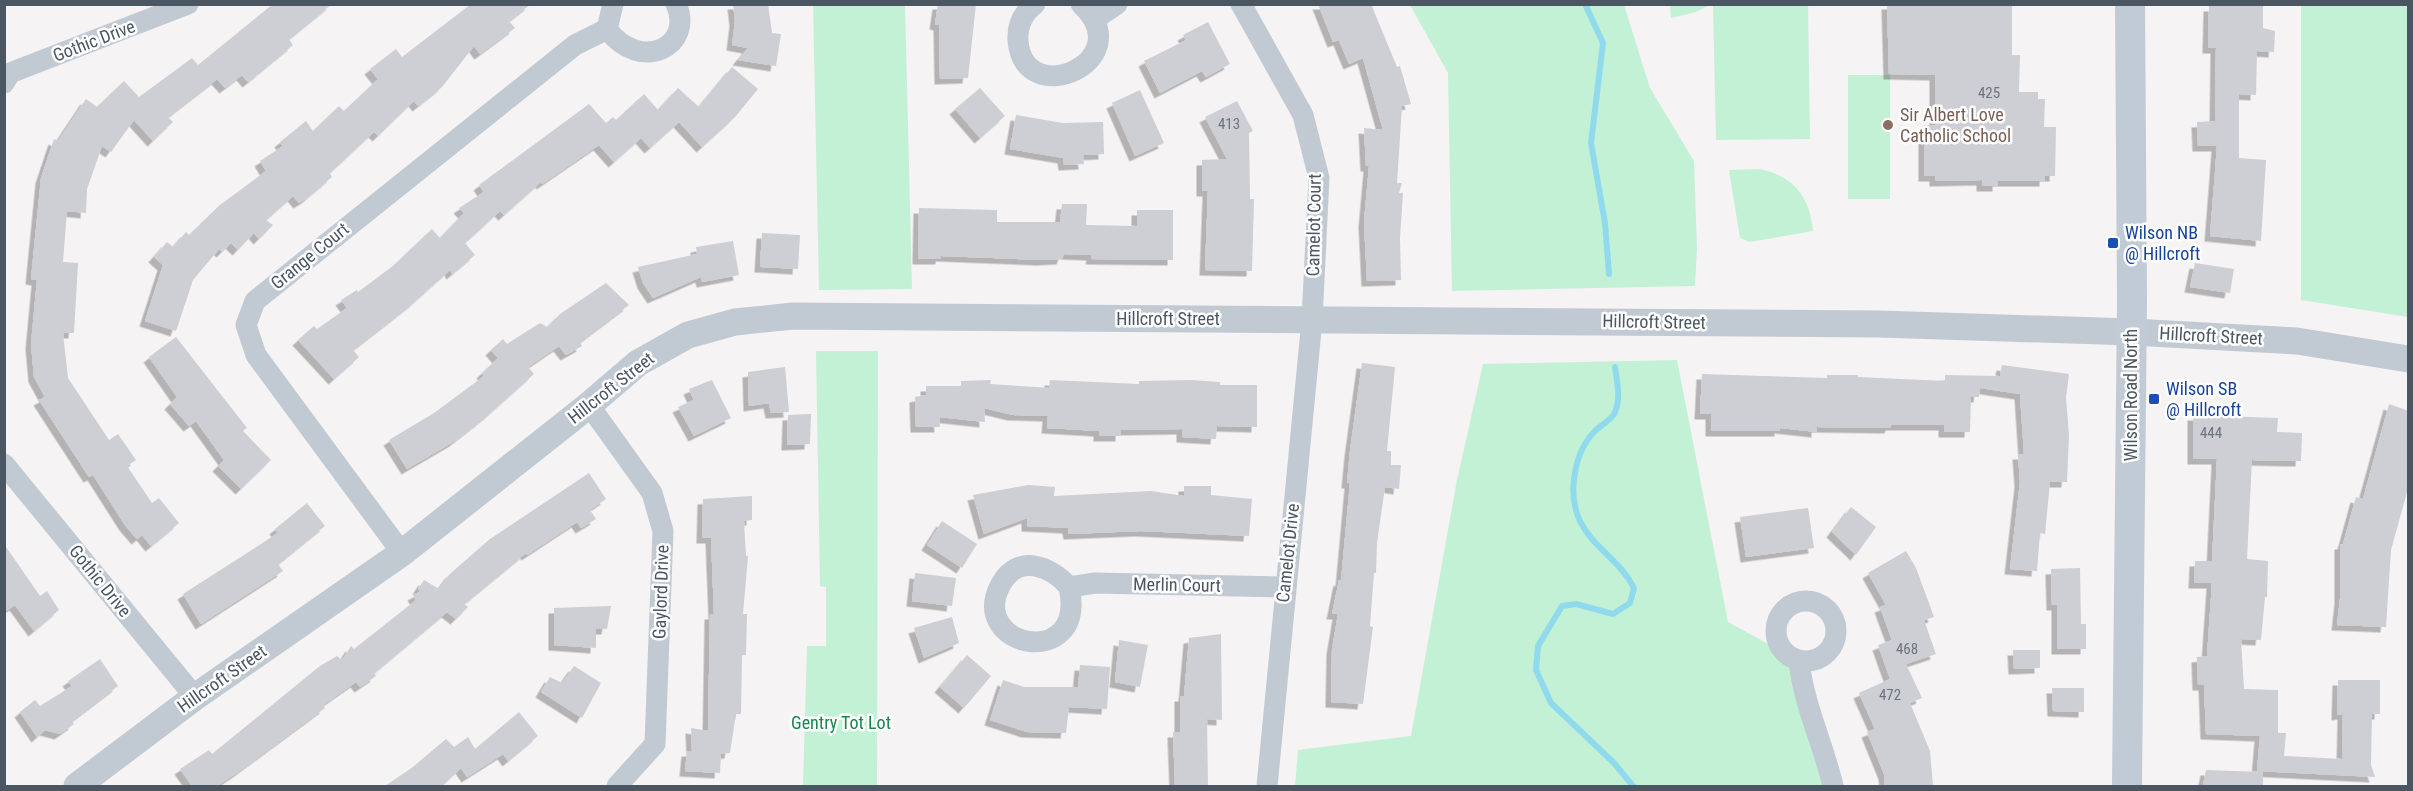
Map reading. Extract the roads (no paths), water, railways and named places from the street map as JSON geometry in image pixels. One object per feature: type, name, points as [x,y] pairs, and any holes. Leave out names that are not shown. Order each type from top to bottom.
[{"type":"main road","name":"Wilson Road North","points":[[2127,786],[2132,332],[2130,4]]},
{"type":"street","name":"Gothic Drive","points":[[4,83],[10,73],[188,4]]},
{"type":"street","points":[[614,4],[607,29],[631,51],[652,53],[671,42],[678,32],[680,20],[676,4]]},
{"type":"street","points":[[1035,4],[1021,20],[1018,33],[1023,57],[1042,73],[1067,75],[1088,62],[1097,39],[1088,12],[1117,4]]},
{"type":"street","name":"Camelot Court","points":[[1240,4],[1304,115],[1318,178],[1312,320]]},
{"type":"street","name":"Grange Court","points":[[402,553],[256,355],[246,325],[255,301],[575,45],[607,29]]},
{"type":"street","name":"Hillcroft Street","points":[[77,786],[195,698],[402,553],[589,405],[638,363],[688,335],[735,322],[793,316],[1879,324],[2132,332],[2296,341],[2409,359]]},
{"type":"street","name":"Camelot Drive","points":[[1267,786],[1312,320]]},
{"type":"street","name":"Gaylord Drive","points":[[589,405],[652,493],[663,531],[655,744],[617,786]]},
{"type":"street","name":"Gothic Drive","points":[[4,464],[195,698]]},
{"type":"street","name":"Merlin Court","points":[[1070,587],[1095,583],[1285,587]]},
{"type":"street","points":[[1799,661],[1802,685],[1814,731],[1833,786]]},
{"type":"waterway","points":[[1585,4],[1603,43],[1591,143],[1605,223],[1609,274]]},
{"type":"waterway","points":[[1615,367],[1618,390],[1617,407],[1614,415],[1595,431],[1582,450],[1573,486],[1574,499],[1580,521],[1586,531],[1622,570],[1634,588],[1630,603],[1613,614],[1576,604],[1562,606],[1538,646],[1536,670],[1551,703],[1614,763],[1633,786]]},
{"type":"place","name":"Sir Albert Love Catholic School","points":[[1888,125]]},
{"type":"place","name":"Wilson NB @ Hillcroft","points":[[2113,243]]},
{"type":"place","name":"Wilson SB @ Hillcroft","points":[[2154,399]]},
{"type":"park label","name":"Gentry Tot Lot","points":[[841,723]]}]
